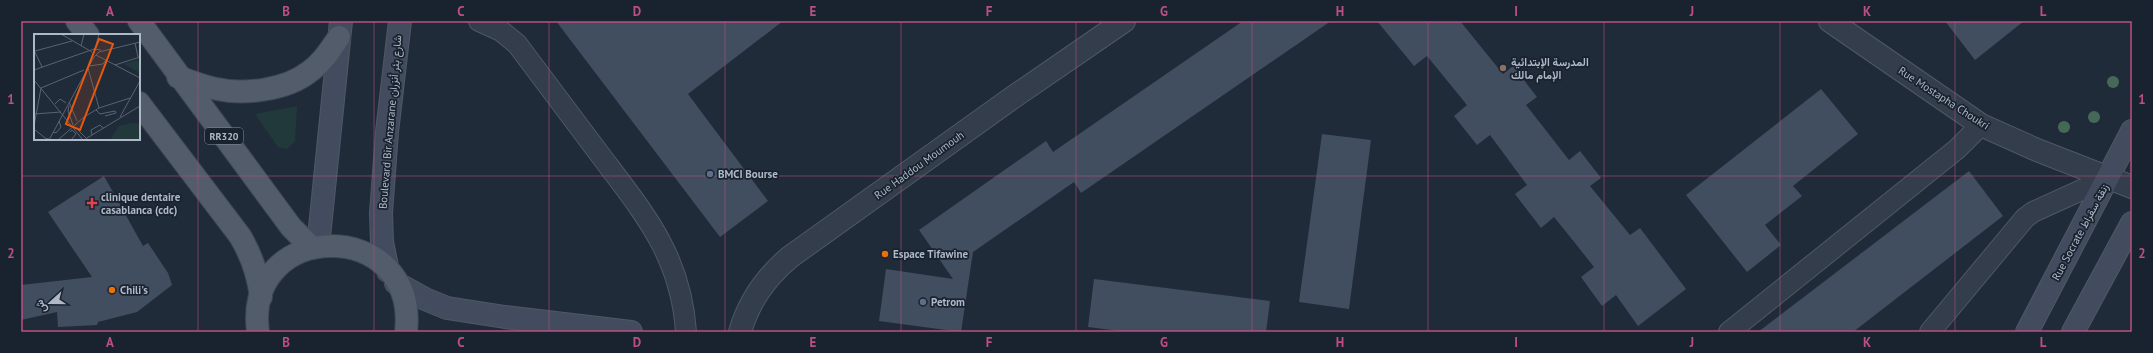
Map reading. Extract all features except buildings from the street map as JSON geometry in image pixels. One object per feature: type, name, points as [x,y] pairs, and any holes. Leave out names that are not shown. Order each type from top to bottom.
[{"type":"main road","points":[[77,21],[87,34]]},
{"type":"main road","name":"RR320","points":[[139,21],[178,77],[291,227],[315,247]]},
{"type":"main road","name":"Boulevard Bir Anzarane شارع بئر أنزران","points":[[392,277],[382,242],[381,213],[387,132],[400,21]]},
{"type":"main road","points":[[178,77],[201,85],[227,91],[247,91],[282,85],[298,79],[325,58],[340,29]]},
{"type":"main road","points":[[315,247],[340,29]]},
{"type":"main road","points":[[140,104],[240,236],[252,257],[259,276],[261,297]]},
{"type":"main road","name":"Rue Socrate زنقة سقراط","points":[[2027,332],[2132,131]]},
{"type":"main road","points":[[2073,332],[2132,223]]},
{"type":"main road","points":[[258,332],[257,314],[261,297],[269,279],[279,267],[294,255],[315,247],[341,246],[360,250],[373,258],[392,277],[425,299],[447,308],[505,317],[631,332]]},
{"type":"main road","points":[[392,277],[403,296],[406,312],[406,332]]},
{"type":"street","name":"Rue Haddou Moumouh","points":[[740,332],[744,318],[759,289],[773,271],[790,257],[1012,98],[1124,21]]},
{"type":"street","name":"Rue Mostapha Choukri","points":[[1836,23],[1981,125],[2037,150],[2132,187]]},
{"type":"lane","points":[[479,21],[500,31],[517,44],[650,223],[675,272],[684,311],[686,332]]},
{"type":"lane","points":[[1729,332],[1957,149],[1981,125]]},
{"type":"lane","points":[[1930,332],[2025,218],[2033,212],[2108,178]]},
{"type":"green space","points":[[297,106],[295,141],[287,149],[278,147],[255,114]]},
{"type":"place","name":"المدرسة الإبتدائية الإمام مالك","points":[[1503,68]]},
{"type":"place","name":"BMCI Bourse","points":[[710,174]]},
{"type":"place","name":"clinique dentaire casablanca (cdc)","points":[[92,203]]},
{"type":"place","name":"Espace Tifawine","points":[[885,254]]},
{"type":"place","name":"Chili's","points":[[112,290]]},
{"type":"place","name":"Petrom","points":[[923,302]]}]
